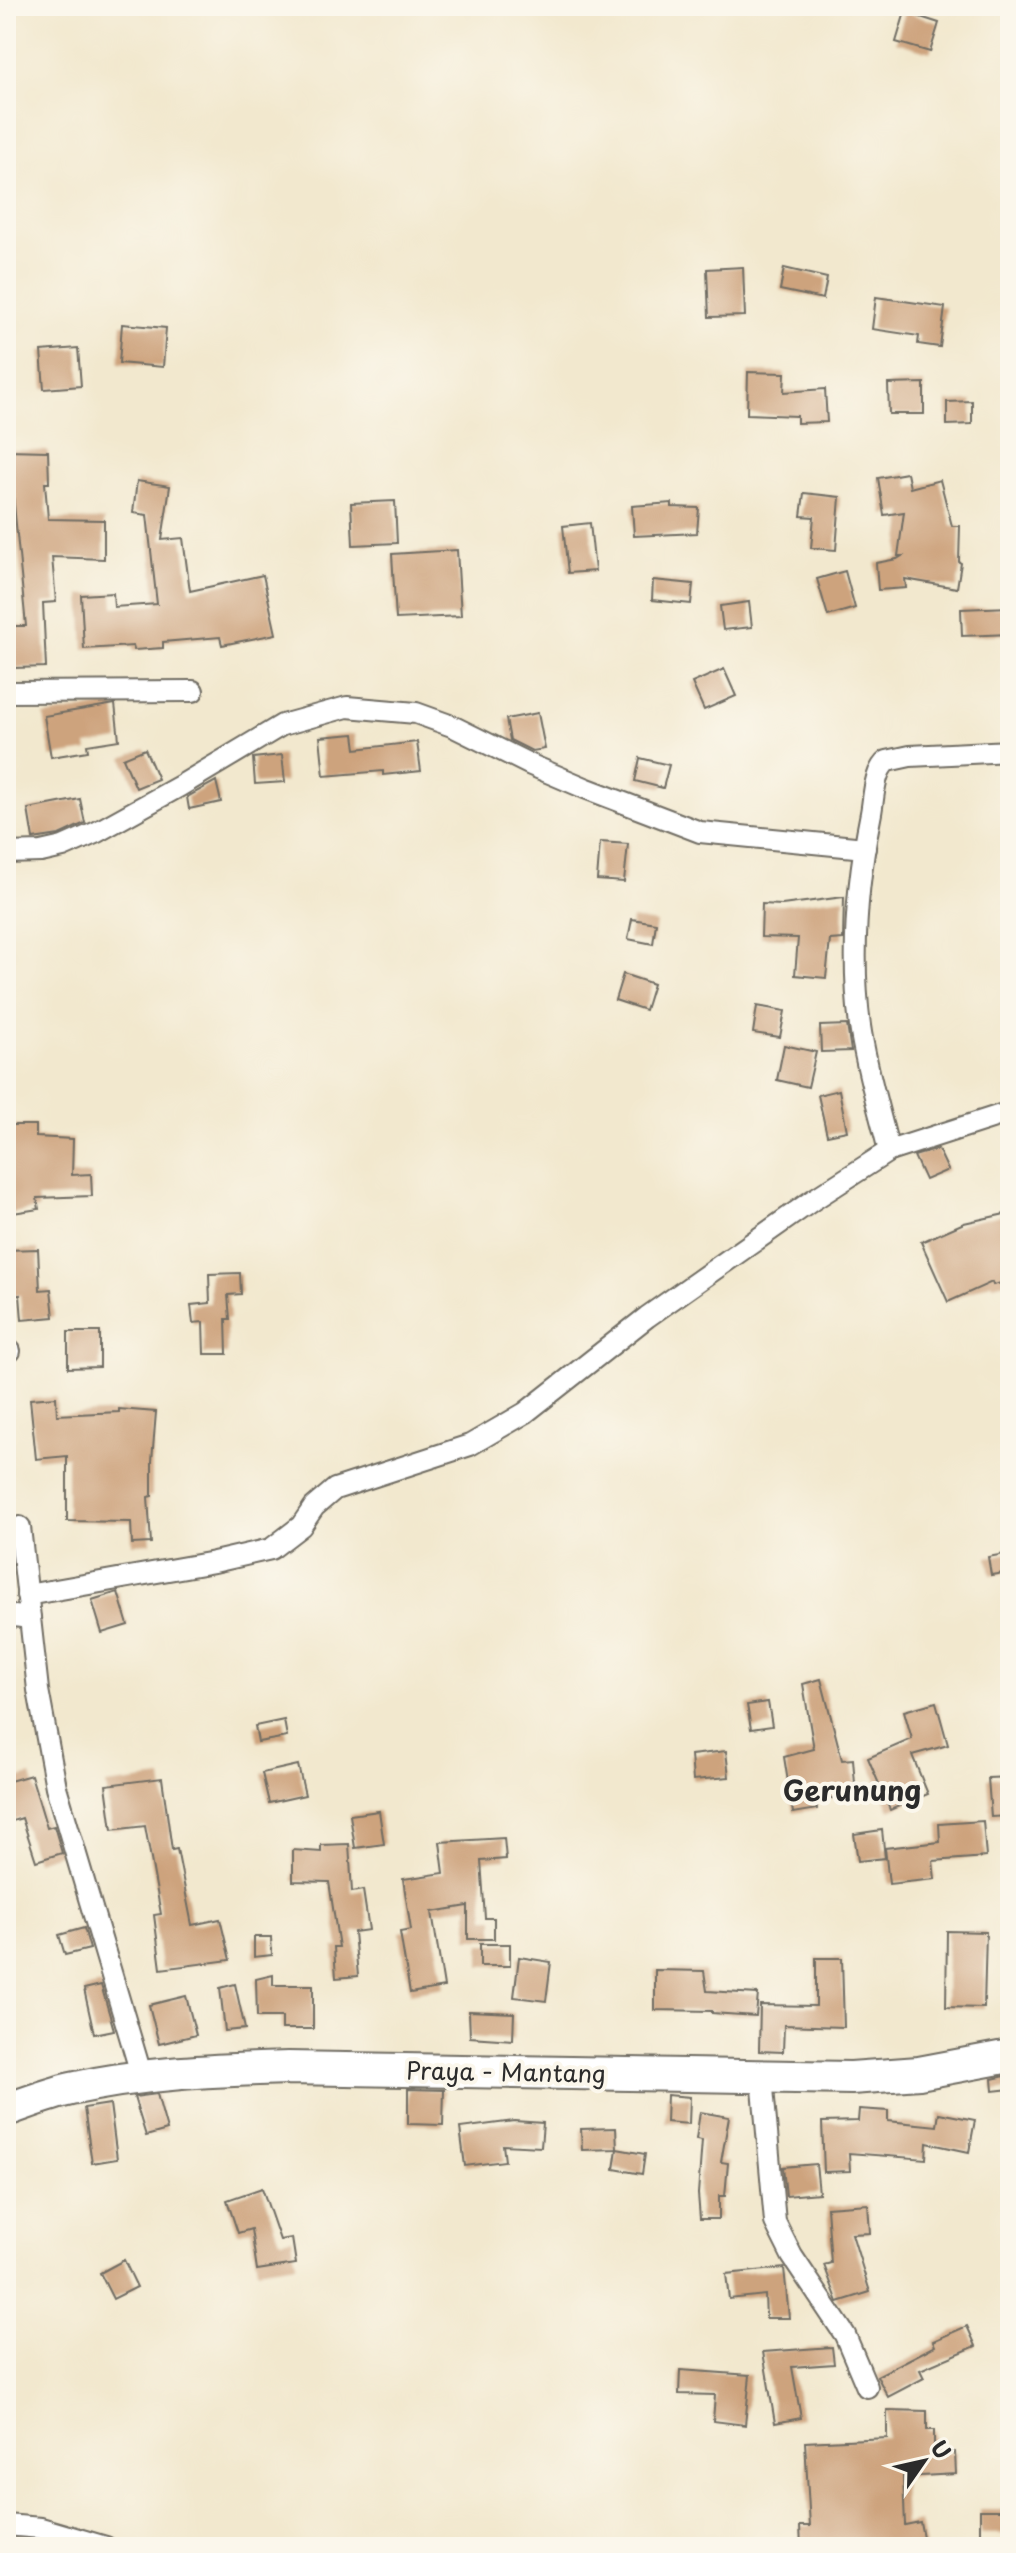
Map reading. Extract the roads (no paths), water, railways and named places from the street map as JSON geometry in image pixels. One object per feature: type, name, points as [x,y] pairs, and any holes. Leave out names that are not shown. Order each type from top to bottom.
[{"type":"main road","name":"Praya - Mantang","points":[[6,2110],[69,2089],[142,2077],[220,2070],[288,2068],[851,2078],[919,2073],[1010,2056]]},
{"type":"street","points":[[6,692],[193,691]]},
{"type":"street","points":[[6,853],[41,852],[63,847],[97,832],[180,786],[282,725],[347,707],[416,713],[452,726],[585,788],[700,832],[865,848]]},
{"type":"street","points":[[889,1151],[858,1005],[857,920],[865,848],[880,770],[887,761],[910,756],[1010,751]]},
{"type":"street","points":[[27,1595],[271,1549],[301,1526],[314,1507],[335,1489],[470,1445],[525,1413],[647,1317],[813,1200],[889,1151],[1010,1112]]},
{"type":"street","points":[[20,1527],[38,1690],[56,1787],[142,2077]]},
{"type":"street","points":[[6,1615],[30,1618]]},
{"type":"street","points":[[762,2077],[775,2222],[784,2243],[845,2335],[867,2387]]},
{"type":"street","points":[[6,2525],[41,2528],[106,2547]]},
{"type":"district","name":"Gerunung","points":[[852,1789]]}]
